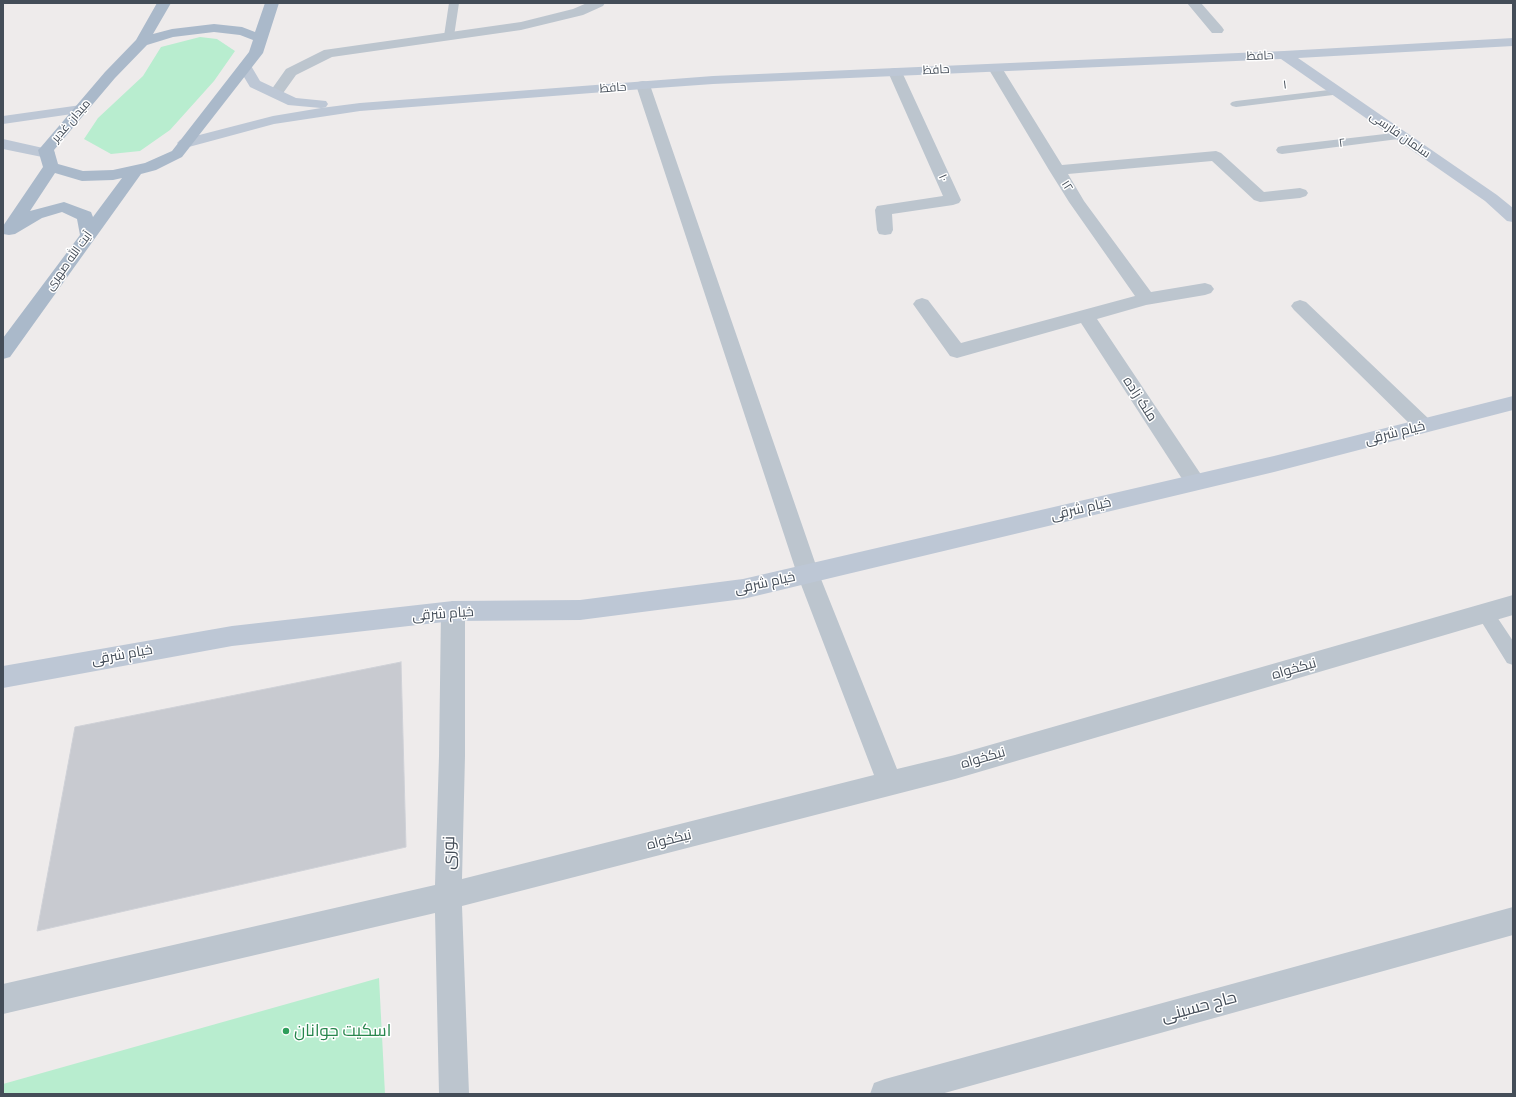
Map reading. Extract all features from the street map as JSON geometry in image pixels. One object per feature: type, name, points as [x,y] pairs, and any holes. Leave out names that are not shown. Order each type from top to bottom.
[{"type":"main road","name":"میدان غدیر","points":[[49,160],[46,150],[110,76],[142,42],[164,3]]},
{"type":"main road","points":[[6,235],[49,160],[82,176],[113,176],[150,167],[177,154],[256,53],[272,3]]},
{"type":"main road","points":[[142,42],[172,33],[214,28],[242,31],[260,38]]},
{"type":"main road","name":"آیت الله صهری","points":[[3,352],[136,170]]},
{"type":"main road","points":[[6,235],[36,214],[64,207],[85,216],[88,235]]},
{"type":"street","points":[[276,93],[292,72],[328,53],[528,24],[578,12],[598,3]]},
{"type":"street","points":[[1194,3],[1217,30]]},
{"type":"street","name":"حافظ","points":[[360,107],[713,80],[1284,55],[1513,42]]},
{"type":"street","name":"سلمان فارسی","points":[[1284,55],[1491,198],[1513,217]]},
{"type":"street","points":[[245,67],[255,84],[293,102],[360,107]]},
{"type":"street","name":"۱۲","points":[[995,68],[1077,202],[1146,299]]},
{"type":"street","name":"۱۰","points":[[885,230],[883,210],[953,200],[896,72]]},
{"type":"street","points":[[643,85],[808,574],[890,783]]},
{"type":"street","points":[[186,143],[273,120],[360,107]]},
{"type":"street","points":[[3,120],[81,109]]},
{"type":"street","points":[[3,144],[49,160]]},
{"type":"street","points":[[1057,170],[1216,156],[1260,198],[1300,194]]},
{"type":"street","points":[[922,304],[957,351],[1146,299],[1205,289]]},
{"type":"street","points":[[1300,306],[1423,425]]},
{"type":"street","name":"ملک زاده","points":[[1086,316],[1195,482]]},
{"type":"street","name":"خیام شرقی","points":[[3,677],[232,636],[453,611],[580,610],[743,589],[1195,482],[1513,403]]},
{"type":"street","name":"نیکخواه","points":[[3,999],[448,896],[954,767],[1513,605]]},
{"type":"street","name":"نوری","points":[[453,611],[452,756],[448,896],[454,1094]]},
{"type":"street","name":"حاج حسینی","points":[[885,1094],[1513,921]]},
{"type":"lane","points":[[448,36],[454,3]]},
{"type":"lane","name":"۱","points":[[1236,104],[1337,92]]},
{"type":"lane","name":"۲","points":[[1282,150],[1402,136]]},
{"type":"lane","points":[[1485,613],[1513,657]]},
{"type":"green space","points":[[200,37],[217,39],[235,51],[214,81],[170,130],[140,151],[111,154],[84,139],[98,118],[143,76],[161,47]]},
{"type":"green space","name":"اسکیت جوانان","points":[[379,978],[385,1094],[3,1094],[3,1084]]},
{"type":"building","points":[[401,662],[406,847],[37,931],[75,727]]},
{"type":"place","name":"اسکیت جوانان","points":[[286,1031]]}]
